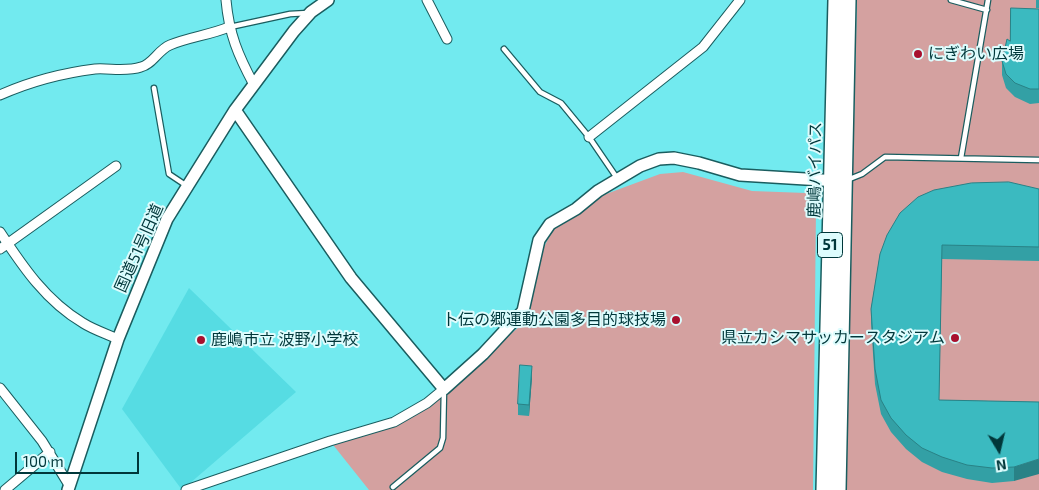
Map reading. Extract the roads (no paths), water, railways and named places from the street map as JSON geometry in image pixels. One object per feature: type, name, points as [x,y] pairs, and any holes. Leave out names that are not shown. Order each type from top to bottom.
[{"type":"highway","name":"鹿嶋バイパス","points":[[836,0],[838,490]]},
{"type":"highway","name":"鹿嶋バイパス","points":[[824,490],[848,0]]},
{"type":"street","points":[[226,0],[228,27],[238,56],[254,85]]},
{"type":"street","name":"国道51号旧道","points":[[69,487],[118,339],[167,219],[235,110],[311,12],[328,0]]},
{"type":"street","points":[[427,0],[447,39]]},
{"type":"street","points":[[589,137],[702,47],[740,0]]},
{"type":"street","points":[[0,95],[53,78],[97,69],[120,70],[140,68],[148,64],[171,44],[214,33],[228,27]]},
{"type":"street","points":[[235,110],[351,278],[444,389]]},
{"type":"street","points":[[186,490],[330,441],[394,422],[427,403],[483,354],[523,311],[539,240],[550,224],[576,209],[617,179],[659,159],[674,158],[740,175],[838,181]]},
{"type":"street","points":[[4,246],[116,166]]},
{"type":"street","points":[[0,232],[4,246],[53,302],[83,324],[118,339]]},
{"type":"street","points":[[0,388],[50,452],[69,487]]},
{"type":"street","points":[[4,490],[50,452]]},
{"type":"lane","points":[[951,0],[986,10]]},
{"type":"lane","points":[[961,158],[988,0]]},
{"type":"lane","points":[[228,27],[290,14],[311,12]]},
{"type":"lane","points":[[504,49],[540,92],[561,104],[589,137],[617,179]]},
{"type":"lane","points":[[154,88],[169,174],[188,187]]},
{"type":"lane","points":[[838,181],[862,174],[885,157],[1039,160]]},
{"type":"lane","points":[[393,488],[440,448],[443,438],[444,389]]},
{"type":"place","name":"にぎわい広場","points":[[918,54]]},
{"type":"place","name":"卜伝の郷運動公園多目的球技場","points":[[676,320]]},
{"type":"place","name":"県立カシマサッカースタジアム","points":[[955,338]]},
{"type":"place","name":"鹿嶋市立 波野小学校","points":[[201,340]]}]
